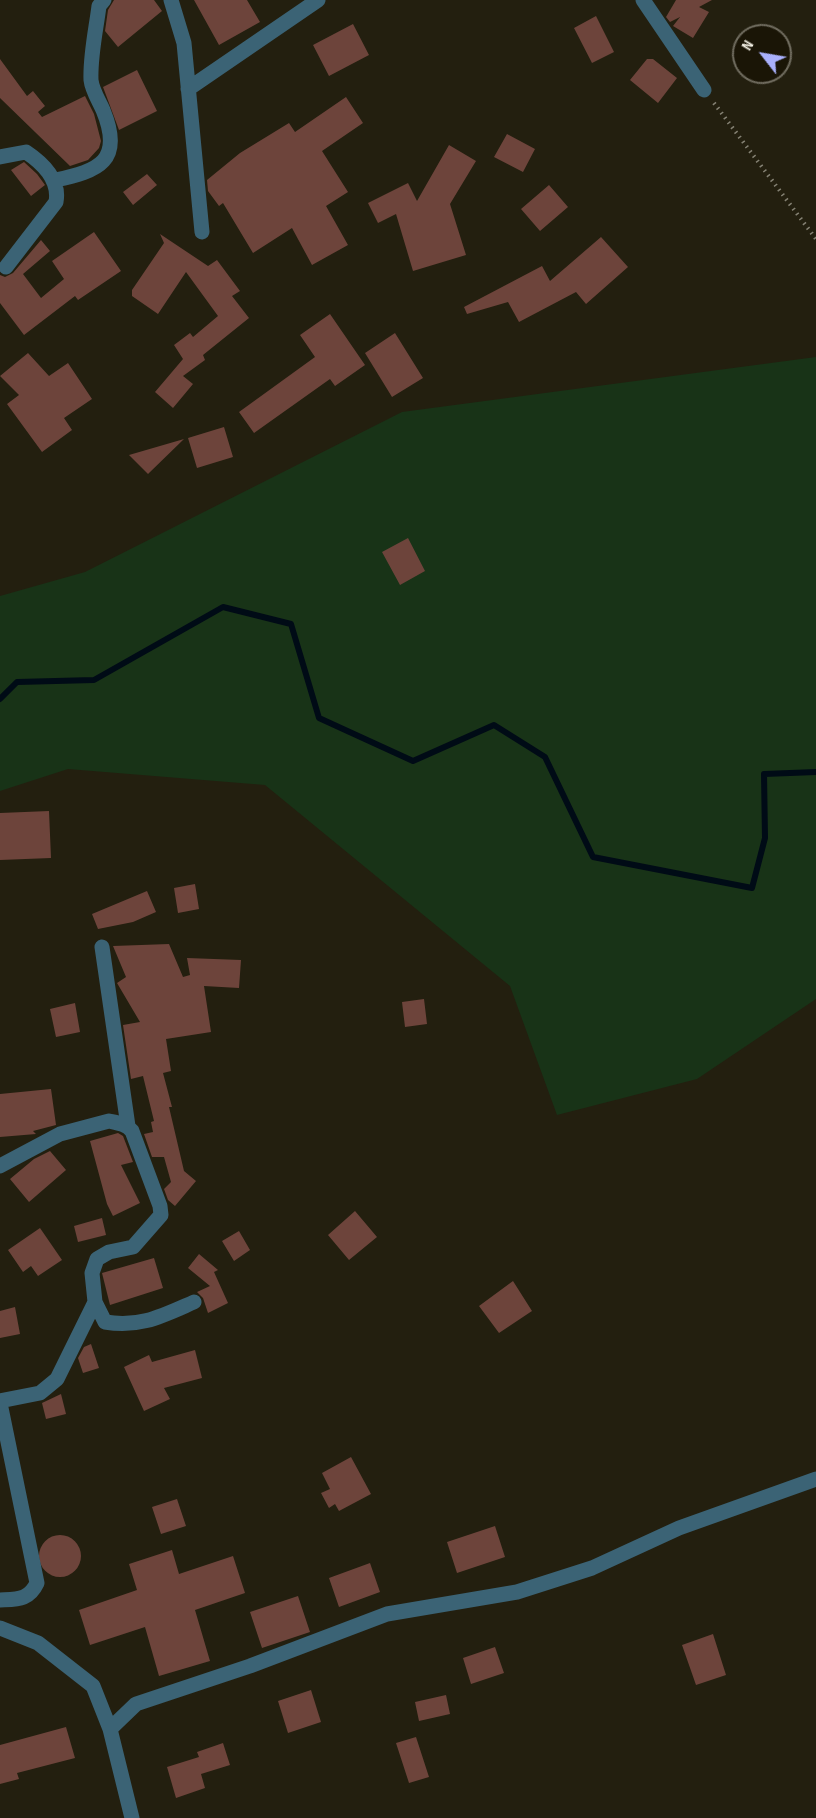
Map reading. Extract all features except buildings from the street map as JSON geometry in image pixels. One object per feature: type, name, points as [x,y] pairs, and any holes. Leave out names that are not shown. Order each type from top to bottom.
[{"type":"street","points":[[55,180],[87,173],[100,165],[107,153],[112,131],[91,82],[99,6],[104,0]]},
{"type":"street","points":[[171,0],[184,43],[202,232]]},
{"type":"street","points":[[188,88],[318,0]]},
{"type":"street","points":[[643,0],[704,90]]},
{"type":"street","points":[[0,156],[26,152],[36,158],[55,180],[58,190],[56,202],[6,267]]},
{"type":"street","points":[[102,947],[128,1126],[160,1206],[160,1215],[133,1247],[109,1252],[98,1259],[92,1273],[95,1302],[105,1322],[127,1326],[152,1320],[194,1302]]},
{"type":"street","points":[[0,1166],[36,1145],[77,1129],[109,1121],[128,1126]]},
{"type":"street","points":[[0,1599],[23,1598],[32,1594],[37,1583],[0,1402],[40,1393],[57,1379],[95,1302]]},
{"type":"street","points":[[111,1729],[136,1704],[250,1666],[387,1614],[517,1592],[592,1568],[679,1528],[816,1479]]},
{"type":"street","points":[[0,1628],[38,1643],[93,1686],[111,1729],[132,1818]]},
{"type":"path","points":[[704,90],[816,238]]},
{"type":"green space","points":[[816,357],[816,999],[697,1079],[557,1115],[510,986],[265,785],[68,769],[0,791],[0,596],[85,572],[402,412]]},
{"type":"waterway","points":[[0,699],[17,682],[94,680],[223,607],[291,624],[319,718],[413,761],[494,725],[545,757],[593,857],[752,888],[765,838],[764,774],[816,772]]}]
